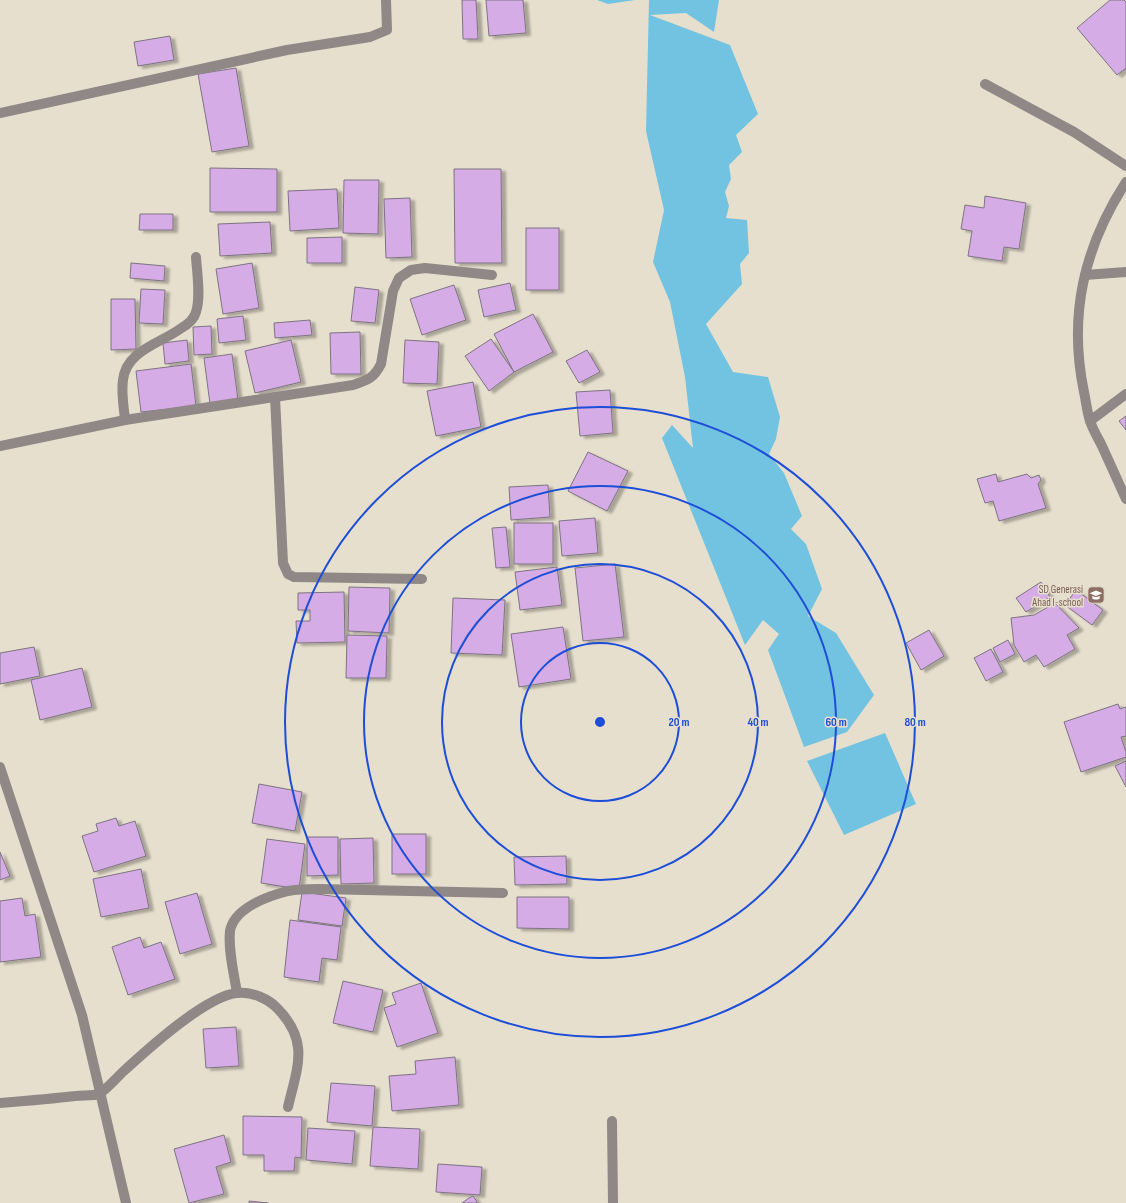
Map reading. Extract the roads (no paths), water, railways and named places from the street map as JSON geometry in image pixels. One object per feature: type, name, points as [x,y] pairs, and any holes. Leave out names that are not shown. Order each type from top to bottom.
[{"type":"street","points":[[0,113],[287,50],[370,37],[387,30],[386,0]]},
{"type":"street","points":[[986,84],[1074,132],[1126,166]]},
{"type":"street","points":[[1126,182],[1113,203],[1097,237],[1085,275],[1078,309],[1077,345],[1081,379],[1090,420],[1126,499]]},
{"type":"street","points":[[125,420],[123,381],[127,366],[135,355],[190,323],[196,313],[198,302],[196,257]]},
{"type":"street","points":[[0,446],[125,420],[353,385],[364,382],[377,373],[381,364],[393,290],[399,278],[411,270],[425,268],[492,275]]},
{"type":"street","points":[[1085,275],[1126,272]]},
{"type":"street","points":[[1090,420],[1126,394]]},
{"type":"street","points":[[275,397],[283,563],[288,574],[294,577],[422,580]]},
{"type":"street","points":[[0,767],[82,1015],[126,1203]]},
{"type":"street","points":[[237,993],[230,941],[232,924],[241,912],[250,906],[274,896],[288,891],[319,889],[503,893]]},
{"type":"street","points":[[0,1102],[100,1094],[164,1036],[185,1020],[202,1008],[223,997],[237,993],[251,994],[263,998],[276,1007],[287,1018],[295,1032],[299,1045],[300,1060],[288,1107]]},
{"type":"street","points":[[612,1121],[613,1203]]},
{"type":"water","points":[[597,0],[635,0],[608,4]]},
{"type":"water","points":[[649,0],[719,0],[714,32],[686,13],[650,15],[730,45],[758,114],[736,135],[742,152],[729,165],[731,179],[725,192],[729,206],[726,218],[747,220],[749,253],[740,264],[742,284],[706,324],[733,372],[768,377],[780,417],[776,439],[769,454],[784,473],[802,516],[791,529],[806,544],[822,589],[808,616],[836,633],[874,695],[847,732],[804,747],[768,650],[779,634],[763,620],[745,645],[662,438],[672,425],[693,448],[685,377],[670,302],[653,262],[664,210],[646,131]]},
{"type":"water","points":[[885,733],[916,804],[844,835],[807,761]]},
{"type":"place","name":"SD Generasi Ahad I-school","points":[[1096,595]]}]
